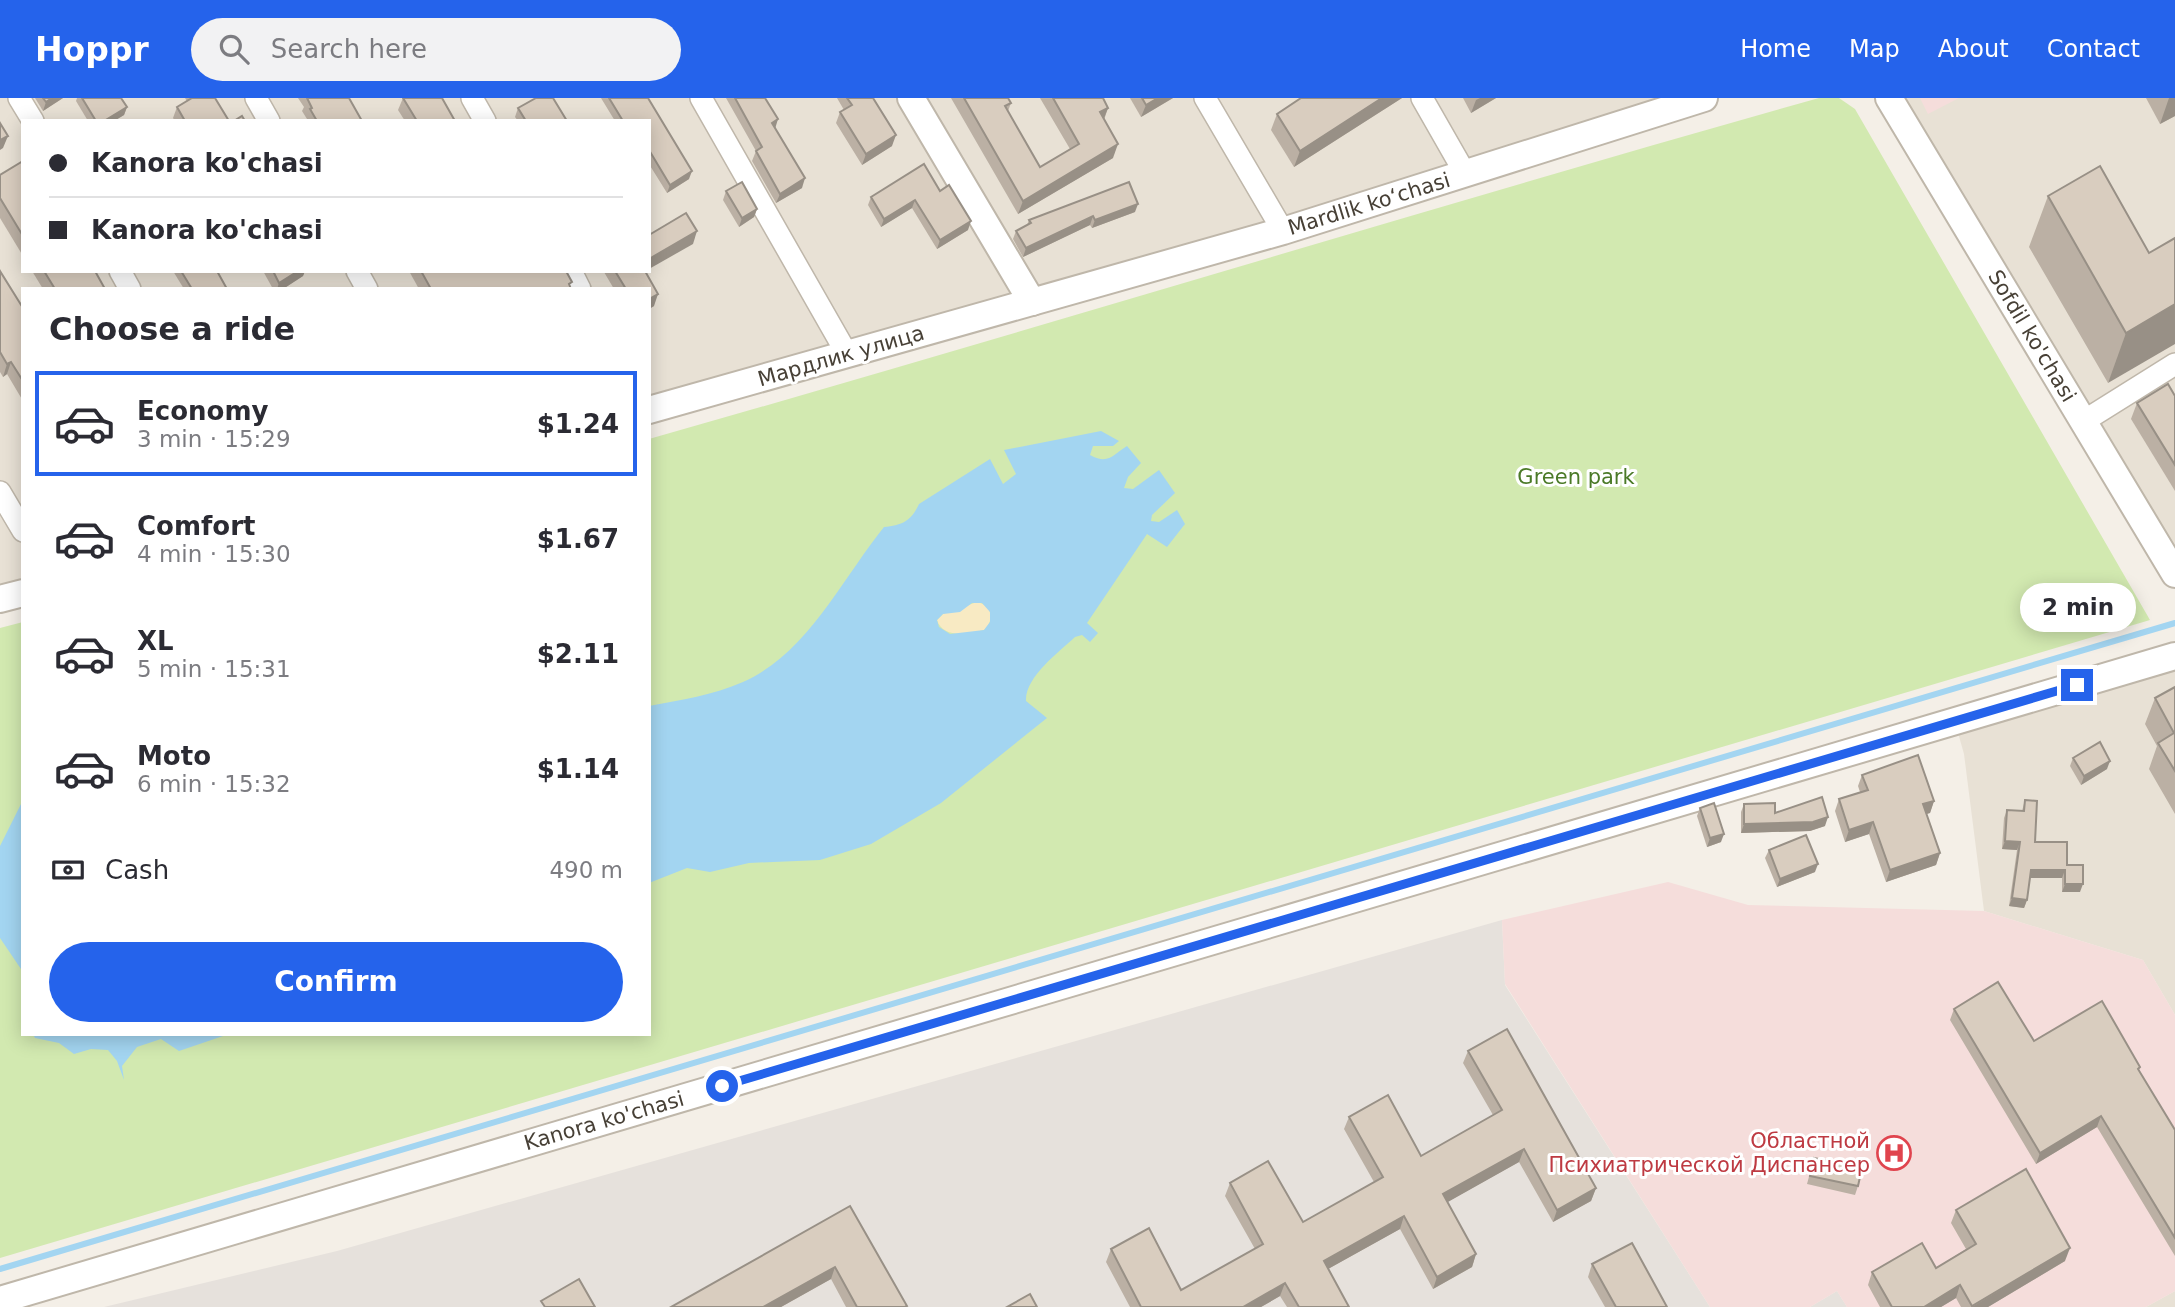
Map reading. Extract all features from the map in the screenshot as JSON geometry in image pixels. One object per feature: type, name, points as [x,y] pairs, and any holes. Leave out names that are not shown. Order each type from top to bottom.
[{"type":"street","points":[[19,98],[32,119]]},
{"type":"street","points":[[256,98],[268,119]]},
{"type":"street","points":[[472,98],[484,119]]},
{"type":"street","points":[[701,98],[846,354]]},
{"type":"street","points":[[912,98],[1032,302]]},
{"type":"street","points":[[1205,98],[1283,231]]},
{"type":"street","points":[[1422,98],[1466,175]]},
{"type":"street","name":"Mardlik ko‘chasi","points":[[1032,302],[1283,231],[1466,175],[1652,106],[1704,98]]},
{"type":"street","name":"Sofdil ko'chasi","points":[[1889,98],[2175,574]]},
{"type":"street","name":"Мардлик улица","points":[[651,409],[1032,302]]},
{"type":"street","points":[[2084,421],[2175,364]]},
{"type":"street","points":[[0,492],[21,528]]},
{"type":"street","points":[[0,599],[21,594]]},
{"type":"street","name":"Kanora ko'chasi","points":[[0,1300],[2175,656]]},
{"type":"shaded area","points":[[0,98],[1704,98],[651,409],[651,287],[21,287],[21,594],[0,599]]},
{"type":"shaded area","points":[[1889,98],[2175,98],[2175,574]]},
{"type":"shaded area","points":[[1920,98],[1959,98],[1928,114]]},
{"type":"shaded area","points":[[2175,656],[2175,1015],[2143,960],[1984,911],[1964,754],[1955,722]]},
{"type":"shaded area","name":"Областной Психиатрической Диспансер","points":[[1668,882],[1748,905],[1984,911],[2143,960],[2175,1015],[2175,1291],[2146,1307],[1847,1307],[1837,1291],[1810,1307],[1710,1307],[1505,984],[1502,920]]},
{"type":"shaded area","points":[[1502,920],[1505,985],[1710,1307],[104,1307],[337,1251]]},
{"type":"shaded area","points":[[1837,1291],[1847,1307],[1810,1307]]},
{"type":"shaded area","points":[[2175,1291],[2175,1307],[2146,1307]]},
{"type":"green space","name":"Green park","points":[[1819,98],[1839,98],[1855,109],[2150,620],[0,1258],[0,628],[21,623],[21,1036],[651,1036],[651,438]]},
{"type":"sand","points":[[977,602],[986,606],[990,613],[990,622],[984,630],[957,634],[940,626],[937,620],[943,614]]},
{"type":"water","points":[[1101,431],[1119,441],[1113,446],[1093,446],[1090,455],[1106,459],[1127,446],[1141,463],[1128,477],[1124,488],[1133,489],[1159,470],[1175,493],[1152,515],[1151,521],[1159,522],[1177,510],[1185,524],[1167,547],[1147,534],[1087,623],[1098,633],[1090,642],[1082,635],[1075,637],[1037,674],[1027,692],[1026,701],[1047,718],[941,803],[871,844],[820,860],[749,863],[710,872],[687,868],[651,882],[651,706],[720,690],[743,682],[766,669],[786,653],[822,614],[884,527],[906,521],[919,504],[990,459],[1003,484],[1016,474],[1004,450]],"holes":[[[972,603],[982,603],[990,612],[990,622],[984,630],[950,634],[939,627],[937,620],[943,614],[960,612]]]},
{"type":"water","points":[[21,804],[21,969],[0,938],[0,846]]},
{"type":"water","points":[[34,1036],[223,1036],[179,1051],[161,1039],[137,1047],[122,1066],[124,1080],[117,1061],[108,1050],[91,1049],[74,1054],[59,1043]]},
{"type":"building","points":[[82,98],[121,98],[127,107],[107,119],[95,119]]},
{"type":"building","points":[[192,98],[215,98],[228,119],[184,119],[177,107]]},
{"type":"building","points":[[307,98],[349,98],[361,119],[316,119],[310,109],[312,108]]},
{"type":"building","points":[[403,98],[442,98],[454,119],[416,119]]},
{"type":"building","points":[[536,98],[553,98],[566,119],[525,119],[518,108]]},
{"type":"building","points":[[609,98],[648,98],[692,171],[670,185],[651,153],[651,119],[622,119]]},
{"type":"building","points":[[735,98],[765,98],[778,119],[772,123],[805,178],[780,194],[756,151],[762,147]]},
{"type":"building","points":[[847,98],[873,98],[896,135],[866,154],[840,112],[852,105]]},
{"type":"building","points":[[964,98],[1008,98],[1011,103],[1005,106],[1040,167],[1079,144],[1053,98],[1103,98],[1108,108],[1100,112],[1118,144],[1023,201]]},
{"type":"building","points":[[1142,98],[1158,98],[1146,105]]},
{"type":"building","points":[[1301,98],[1382,98],[1300,151],[1277,114]]},
{"type":"building","points":[[0,123],[8,136],[0,140]]},
{"type":"building","points":[[21,162],[21,233],[0,198],[0,175]]},
{"type":"building","points":[[924,164],[940,191],[949,185],[971,221],[940,240],[915,200],[884,219],[871,197]]},
{"type":"building","points":[[2100,166],[2149,253],[2175,238],[2175,304],[2126,333],[2048,196]]},
{"type":"building","points":[[742,182],[757,209],[742,218],[726,191]]},
{"type":"building","points":[[1129,182],[1138,204],[1095,220],[1093,216],[1026,248],[1016,231],[1031,223],[1029,220]]},
{"type":"building","points":[[686,213],[697,231],[651,258],[651,234]]},
{"type":"building","points":[[0,271],[21,305],[21,378],[11,362],[7,364],[0,352]]},
{"type":"building","points":[[45,273],[96,273],[104,287],[54,287]]},
{"type":"building","points":[[182,273],[218,273],[226,287],[191,287]]},
{"type":"building","points":[[274,273],[295,273],[279,283]]},
{"type":"building","points":[[422,273],[567,273],[572,282],[569,284],[570,287],[430,287]]},
{"type":"building","points":[[616,273],[646,273],[658,294],[651,298],[651,287],[625,287]]},
{"type":"building","points":[[2168,384],[2175,396],[2175,465],[2137,403]]},
{"type":"building","points":[[2175,687],[2175,771],[2158,743],[2174,733],[2155,698]]},
{"type":"building","points":[[2100,742],[2110,761],[2084,776],[2073,758]]},
{"type":"building","points":[[1918,755],[1934,801],[1923,804],[1940,853],[1890,870],[1873,822],[1849,830],[1839,799],[1868,790],[1862,775]]},
{"type":"building","points":[[1822,797],[1828,817],[1813,822],[1744,824],[1744,804],[1775,803],[1775,813]]},
{"type":"building","points":[[2025,800],[2037,801],[2035,842],[2067,842],[2067,865],[2083,865],[2083,884],[2065,884],[2065,870],[2031,870],[2027,900],[2012,898],[2020,842],[2005,841],[2007,810],[2024,811]]},
{"type":"building","points":[[1714,803],[1724,834],[1710,838],[1700,808]]},
{"type":"building","points":[[1806,835],[1818,864],[1780,879],[1769,850]]},
{"type":"building","points":[[1998,982],[2034,1041],[2102,1001],[2140,1067],[2138,1069],[2175,1130],[2175,1238],[2101,1116],[2040,1153],[1954,1009]]},
{"type":"building","points":[[1507,1029],[1596,1188],[1557,1210],[1524,1149],[1443,1194],[1476,1254],[1437,1277],[1404,1216],[1324,1261],[1349,1307],[1299,1307],[1285,1283],[1243,1307],[1141,1307],[1111,1249],[1149,1228],[1181,1290],[1263,1244],[1230,1183],[1268,1161],[1303,1222],[1383,1177],[1349,1117],[1388,1095],[1421,1156],[1502,1110],[1468,1051]]},
{"type":"building","points":[[1814,1158],[1862,1168],[1858,1186],[1810,1176]]},
{"type":"building","points":[[2026,1169],[2070,1248],[1972,1306],[1960,1285],[1924,1307],[1892,1307],[1872,1272],[1922,1243],[1936,1268],[1976,1244],[1956,1210]]},
{"type":"building","points":[[850,1206],[907,1306],[857,1307],[835,1267],[763,1307],[671,1307]]},
{"type":"building","points":[[1632,1243],[1667,1307],[1616,1307],[1592,1264]]},
{"type":"building","points":[[579,1279],[595,1307],[545,1307],[541,1301]]},
{"type":"building","points":[[1030,1294],[1037,1307],[1007,1307]]},
{"type":"waterway","points":[[0,1269],[2175,623]]},
{"type":"place","name":"Областной Психиатрической Диспансер","points":[[1894,1153]]},
{"type":"route","points":[[722,1086],[2077,685]]}]
